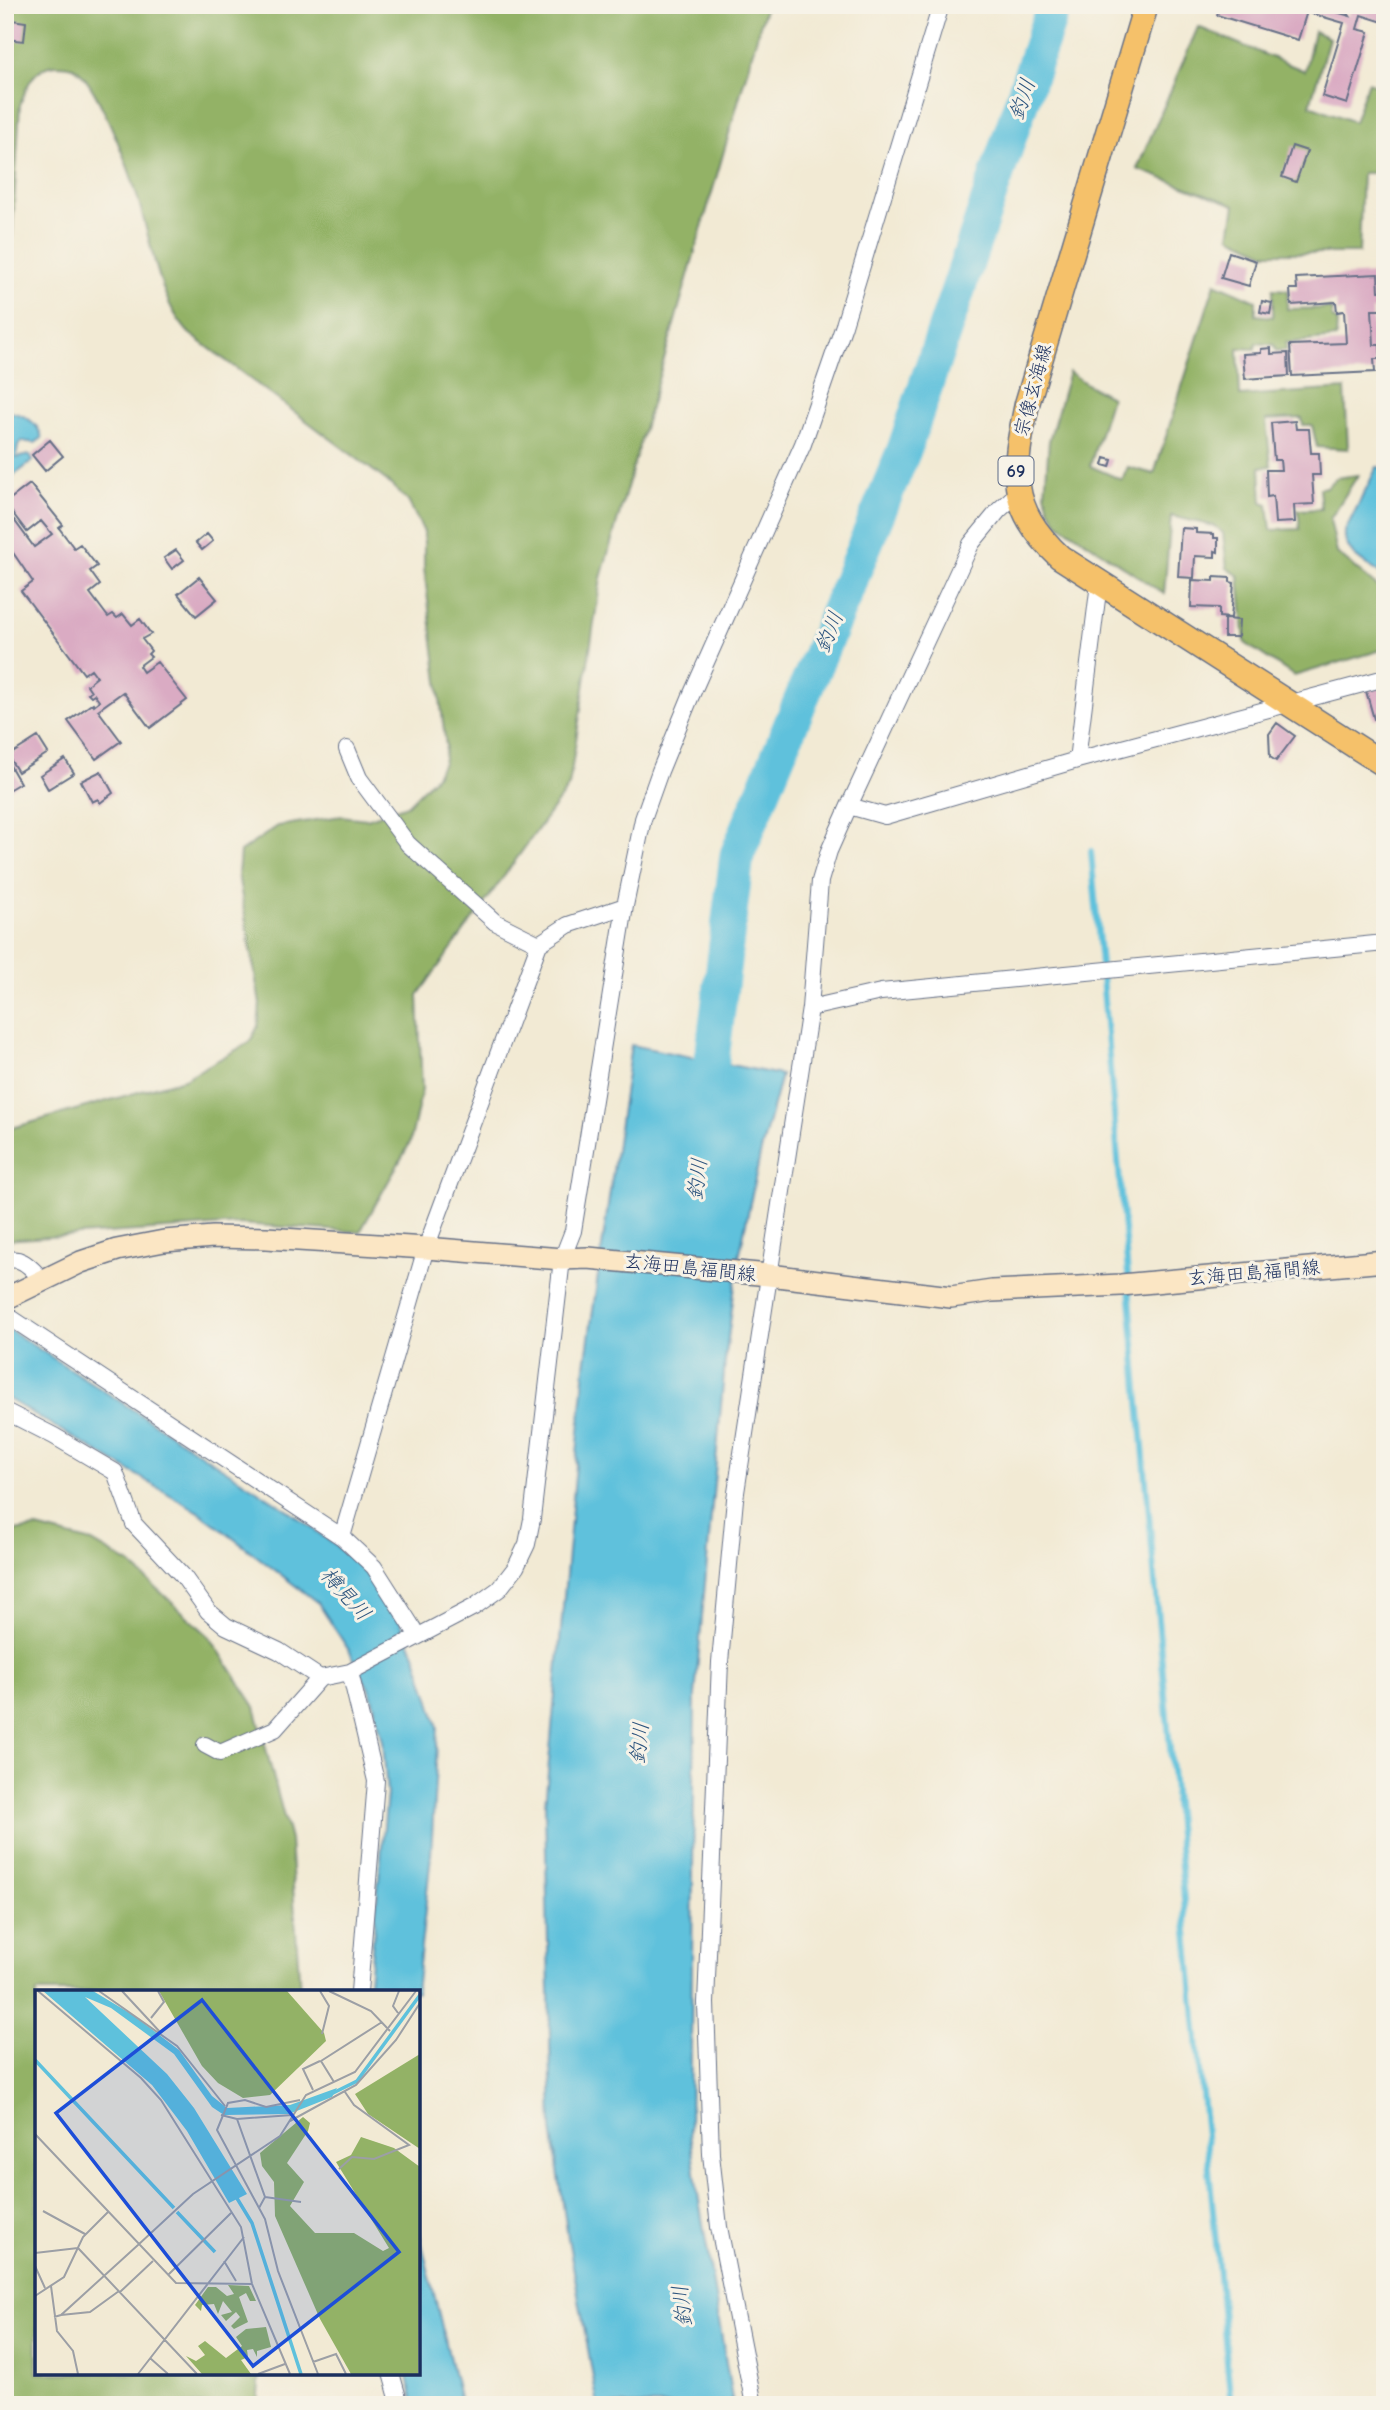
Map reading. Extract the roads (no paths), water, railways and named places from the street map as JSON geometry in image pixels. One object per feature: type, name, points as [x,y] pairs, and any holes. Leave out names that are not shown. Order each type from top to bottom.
[{"type":"main road","name":"宗像玄海線","points":[[1146,5],[1027,404],[1016,455],[1019,492],[1028,517],[1041,540],[1060,557],[1385,765]]},
{"type":"main road","name":"玄海田島福間線","points":[[5,1299],[81,1262],[117,1250],[164,1241],[213,1237],[426,1248],[562,1259],[588,1258],[951,1297],[992,1291],[1121,1285],[1385,1261]]},
{"type":"street","points":[[205,1745],[220,1753],[275,1729],[320,1678],[350,1672],[474,1607],[499,1589],[516,1567],[527,1544],[533,1519],[562,1259],[573,1231],[625,906],[643,819],[660,771],[803,444],[844,325],[941,5]]},
{"type":"street","points":[[754,2405],[718,2214],[711,2154],[706,2003],[720,1662],[759,1275],[810,1009],[820,881],[829,851],[971,544],[999,510],[1019,492]]},
{"type":"street","points":[[1077,760],[1099,583]]},
{"type":"street","points":[[849,806],[886,816],[1077,760],[1385,678]]},
{"type":"street","points":[[347,749],[359,778],[408,844],[495,922],[539,944]]},
{"type":"street","points":[[342,1537],[426,1248],[539,944],[569,925],[625,906]]},
{"type":"street","points":[[810,1009],[881,992],[1385,943]]},
{"type":"street","points":[[5,1261],[23,1261],[43,1280]]},
{"type":"street","points":[[5,1314],[342,1537],[374,1567],[412,1639]]},
{"type":"street","points":[[5,1411],[115,1472],[134,1524],[183,1576],[208,1611],[226,1626],[279,1651],[320,1678]]},
{"type":"street","points":[[350,1672],[376,1781],[359,1990]]},
{"type":"street","points":[[392,2375],[400,2405]]},
{"type":"water","points":[[7,412],[29,419],[42,438],[35,443],[22,441],[18,446],[16,458],[30,455],[33,461],[5,482],[5,415]]},
{"type":"water","points":[[1377,467],[1385,468],[1385,576],[1352,553],[1345,539],[1345,531]]},
{"type":"water","points":[[631,1045],[781,1075],[760,1155],[738,1262],[725,1361],[695,1695],[690,2133],[733,2405],[598,2405],[568,2238],[552,2129],[545,1805],[585,1366]]},
{"type":"water","name":"樽見川","points":[[5,1327],[289,1511],[357,1564],[379,1589],[401,1623],[416,1656],[438,1727],[431,1855],[416,1990],[368,1990],[387,1794],[383,1741],[371,1693],[350,1652],[318,1603],[199,1512],[5,1397]]},
{"type":"water","points":[[420,2236],[461,2405],[414,2405],[406,2375],[420,2375]]},
{"type":"waterway","name":"釣川","points":[[706,1108],[737,855],[904,450],[1054,5]]},
{"type":"waterway","points":[[1091,851],[1160,1641],[1231,2405]]}]
